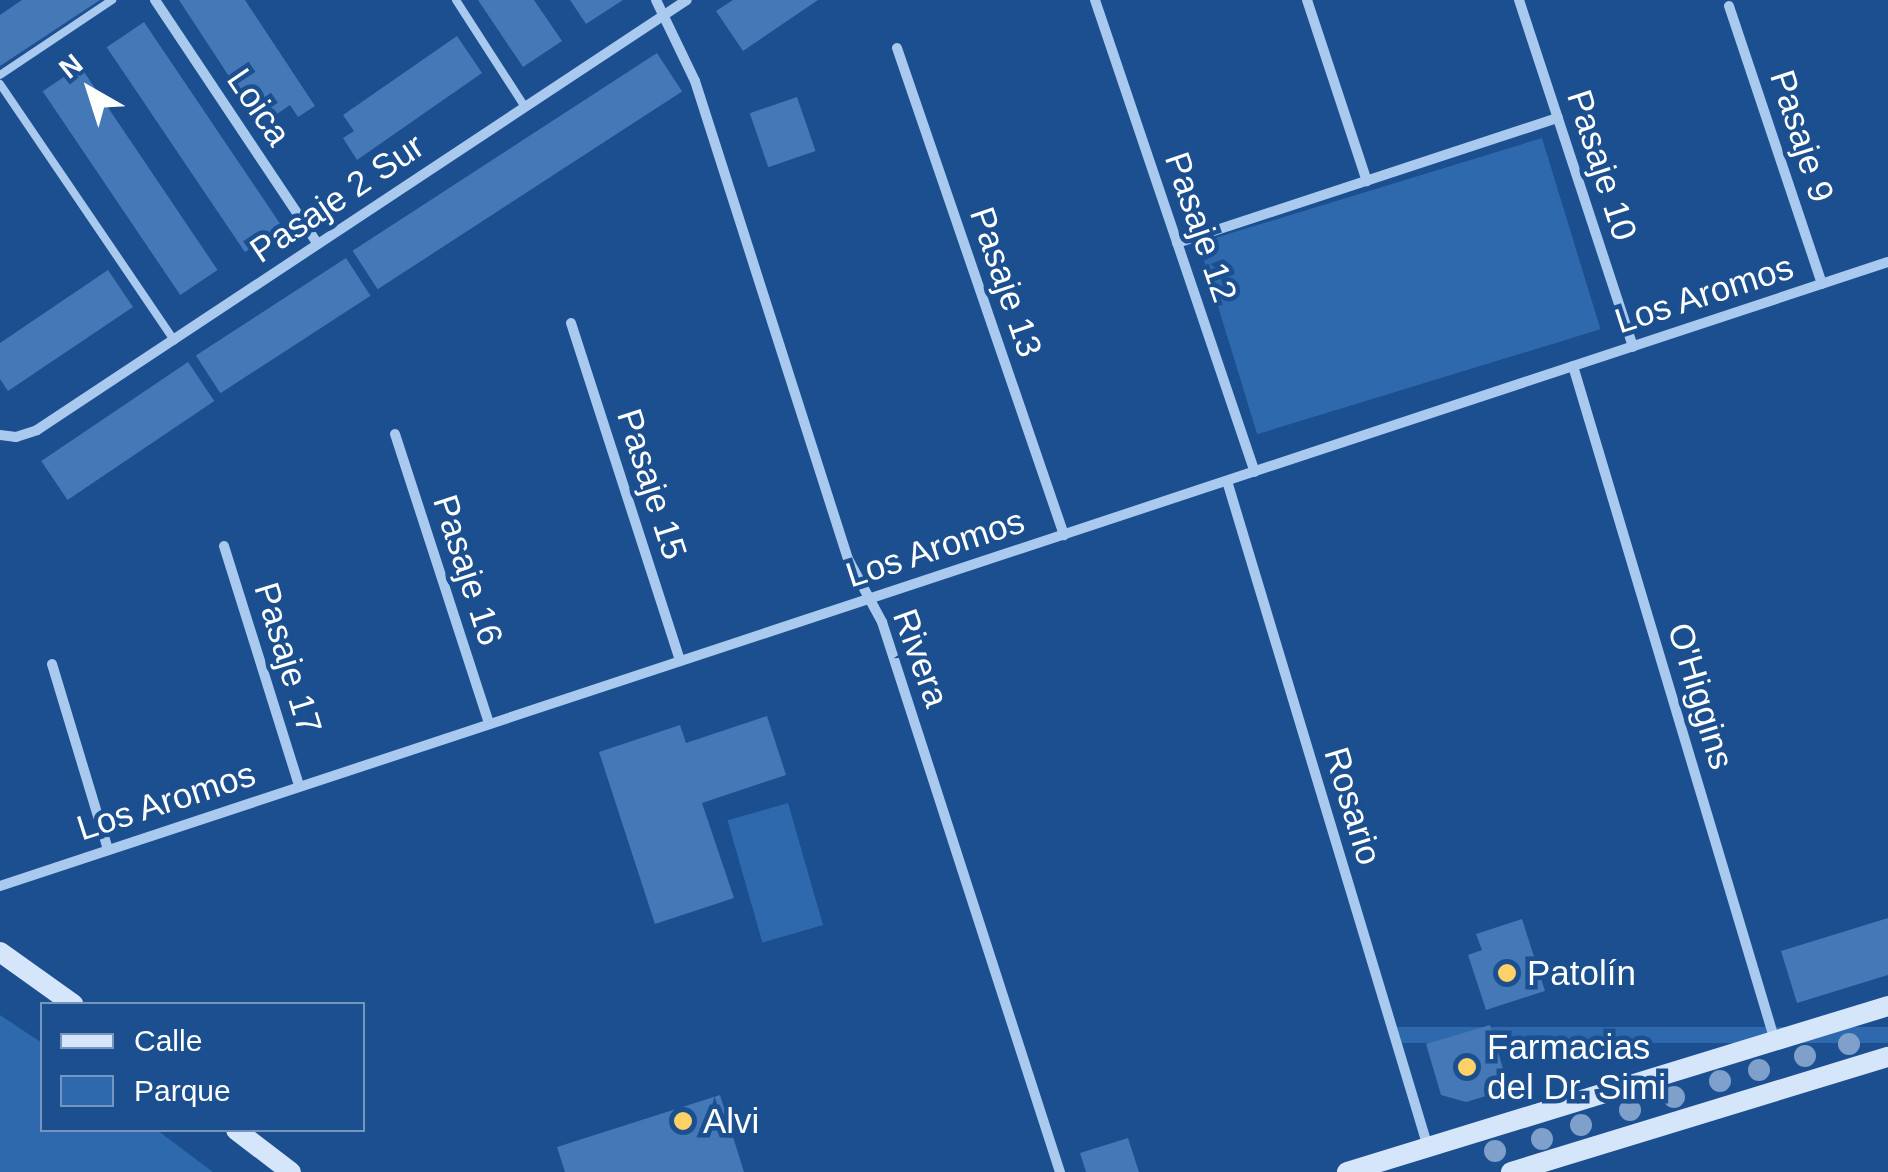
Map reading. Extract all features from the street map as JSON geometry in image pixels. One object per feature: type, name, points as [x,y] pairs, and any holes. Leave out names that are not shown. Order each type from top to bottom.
[{"type":"main road","points":[[0,952],[70,1002]]},
{"type":"main road","points":[[1347,1172],[1888,1006]]},
{"type":"main road","points":[[1511,1172],[1571,1163],[1888,1057]]},
{"type":"main road","points":[[239,1132],[291,1172]]},
{"type":"street","name":"Loica","points":[[155,0],[318,244]]},
{"type":"street","name":"Rivera","points":[[656,0],[695,81],[848,559],[882,622],[1060,1172]]},
{"type":"street","name":"Pasaje 2 Sur","points":[[0,435],[16,438],[37,430],[687,0]]},
{"type":"street","name":"Pasaje 12","points":[[1095,0],[1255,472]]},
{"type":"street","points":[[1307,0],[1367,182]]},
{"type":"street","name":"Pasaje 10","points":[[1519,0],[1633,346]]},
{"type":"street","name":"Pasaje 9","points":[[1729,6],[1822,284]]},
{"type":"street","name":"Pasaje 13","points":[[897,48],[1064,535]]},
{"type":"street","points":[[1177,243],[1558,118]]},
{"type":"street","name":"Los Aromos","points":[[0,886],[1888,262]]},
{"type":"street","name":"Pasaje 15","points":[[572,323],[680,661]]},
{"type":"street","name":"O'Higgins","points":[[1573,366],[1775,1041]]},
{"type":"street","name":"Pasaje 16","points":[[396,434],[489,724]]},
{"type":"street","name":"Rosario","points":[[1227,481],[1428,1147]]},
{"type":"street","name":"Pasaje 17","points":[[224,546],[299,786]]},
{"type":"street","points":[[52,664],[108,849]]},
{"type":"lane","points":[[0,74],[112,0]]},
{"type":"lane","points":[[456,0],[525,106]]},
{"type":"lane","points":[[0,84],[174,340]]},
{"type":"green space","points":[[1542,138],[1600,329],[1257,434],[1199,243]]},
{"type":"green space","points":[[788,803],[823,925],[762,942],[727,820]]},
{"type":"green space","points":[[0,1015],[40,1042],[40,1132],[160,1132],[213,1172],[0,1172]]},
{"type":"green space","points":[[1391,1027],[1888,1027],[1888,1043],[1391,1043]]},
{"type":"building","points":[[22,0],[100,0],[0,66],[0,15]]},
{"type":"building","points":[[179,0],[245,0],[315,106],[298,117],[290,105],[261,125]]},
{"type":"building","points":[[478,0],[534,0],[562,41],[523,67]]},
{"type":"building","points":[[570,0],[623,0],[586,24]]},
{"type":"building","points":[[733,0],[818,0],[743,51],[716,11]]},
{"type":"building","points":[[144,22],[282,227],[245,252],[107,47]]},
{"type":"building","points":[[457,36],[482,73],[357,160],[343,138],[354,131],[343,115]]},
{"type":"building","points":[[657,53],[682,92],[378,289],[353,251]]},
{"type":"building","points":[[80,66],[218,270],[180,295],[43,91]]},
{"type":"building","points":[[797,97],[816,151],[768,167],[750,113]]},
{"type":"building","points":[[346,258],[371,296],[220,393],[196,355]]},
{"type":"building","points":[[108,270],[133,307],[8,391],[0,379],[0,343]]},
{"type":"building","points":[[188,362],[214,401],[68,500],[41,461]]},
{"type":"building","points":[[767,716],[786,775],[702,803],[734,898],[655,924],[599,752],[680,725],[686,743]]},
{"type":"building","points":[[1888,918],[1888,975],[1797,1003],[1781,951]]},
{"type":"building","name":"Patolín","points":[[1522,919],[1545,991],[1486,1010],[1468,955],[1482,950],[1476,934]]},
{"type":"building","name":"Farmacias del Dr. Simi","points":[[1490,1025],[1509,1089],[1466,1102],[1441,1095],[1426,1044]]},
{"type":"building","name":"Alvi","points":[[720,1095],[744,1172],[565,1172],[557,1147]]},
{"type":"building","points":[[1128,1138],[1139,1172],[1086,1172],[1080,1153]]},
{"type":"place","name":"Patolín","points":[[1507,973]]},
{"type":"place","name":"Farmacias del Dr. Simi","points":[[1467,1067]]},
{"type":"place","name":"Alvi","points":[[683,1121]]}]
